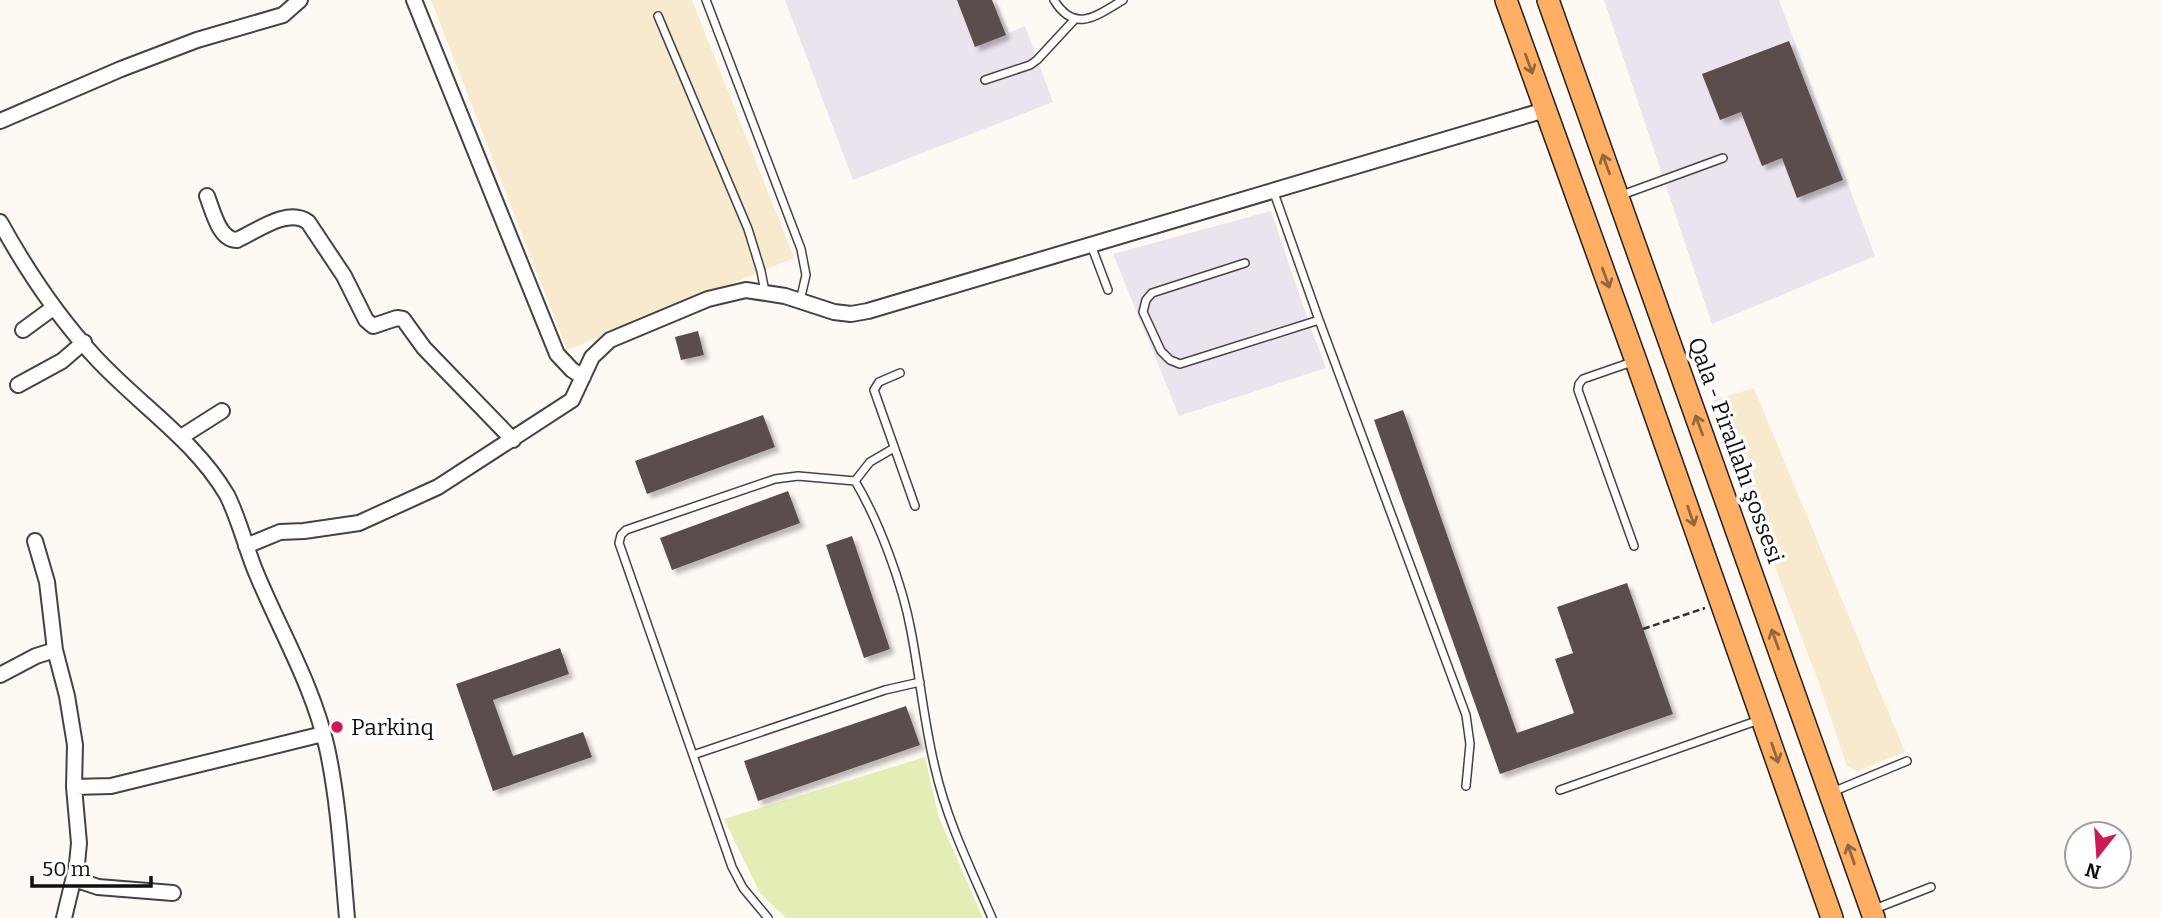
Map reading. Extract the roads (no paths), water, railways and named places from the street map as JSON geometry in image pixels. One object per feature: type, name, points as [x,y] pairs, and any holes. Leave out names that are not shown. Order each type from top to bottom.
[{"type":"main road","points":[[1506,0],[1832,918]]},
{"type":"main road","name":"Qala - Pirallahı şossesi","points":[[1548,0],[1873,914]]},
{"type":"street","points":[[0,121],[197,40],[283,15],[300,0]]},
{"type":"street","points":[[414,0],[558,354],[565,364],[583,377]]},
{"type":"street","points":[[246,546],[280,532],[344,526],[376,516],[438,487],[572,400],[592,357],[610,340],[708,299],[746,290],[765,292],[834,312],[851,314],[868,311],[1545,110]]},
{"type":"street","points":[[207,196],[224,236],[231,240],[237,240],[288,216],[302,217],[344,276],[366,320],[373,326],[397,318],[403,319],[424,348],[513,440]]},
{"type":"street","points":[[0,222],[26,269],[54,308],[119,382],[181,437],[220,484],[232,506],[246,546],[307,684],[323,734],[337,815],[347,918]]},
{"type":"street","points":[[23,330],[54,308]]},
{"type":"street","points":[[18,385],[62,361],[84,342]]},
{"type":"street","points":[[181,437],[222,411]]},
{"type":"street","points":[[35,541],[47,582],[55,650],[73,724],[74,787],[79,843],[74,879],[64,918]]},
{"type":"street","points":[[0,675],[36,656],[55,650]]},
{"type":"street","points":[[74,787],[111,786],[323,734]]},
{"type":"street","points":[[74,879],[98,887],[173,893]]},
{"type":"lane","points":[[706,0],[801,249],[806,275],[800,301]]},
{"type":"lane","points":[[1054,0],[1066,15],[1076,19],[1093,18],[1123,0]]},
{"type":"lane","points":[[658,16],[748,229],[765,292]]},
{"type":"lane","points":[[985,80],[1037,60],[1076,19]]},
{"type":"lane","points":[[1618,197],[1723,158]]},
{"type":"lane","points":[[1273,190],[1466,715],[1470,744],[1465,786]]},
{"type":"lane","points":[[1091,244],[1108,289]]},
{"type":"lane","points":[[1244,264],[1152,293],[1146,300],[1143,312],[1161,351],[1170,360],[1180,363],[1319,320]]},
{"type":"lane","points":[[1634,546],[1578,390],[1584,379],[1636,361]]},
{"type":"lane","points":[[901,373],[879,382],[874,390],[915,506]]},
{"type":"lane","points":[[855,481],[870,462],[894,448]]},
{"type":"lane","points":[[768,918],[743,888],[732,867],[619,543],[626,530],[786,476],[855,481]]},
{"type":"lane","points":[[855,481],[876,520],[911,629],[934,768],[943,800],[992,918]]},
{"type":"lane","points":[[693,755],[885,690],[920,682]]},
{"type":"lane","points":[[1560,790],[1763,718]]},
{"type":"lane","points":[[1830,793],[1907,761]]},
{"type":"lane","points":[[1873,914],[1931,887]]},
{"type":"place","name":"Parkinq","points":[[337,727]]}]
